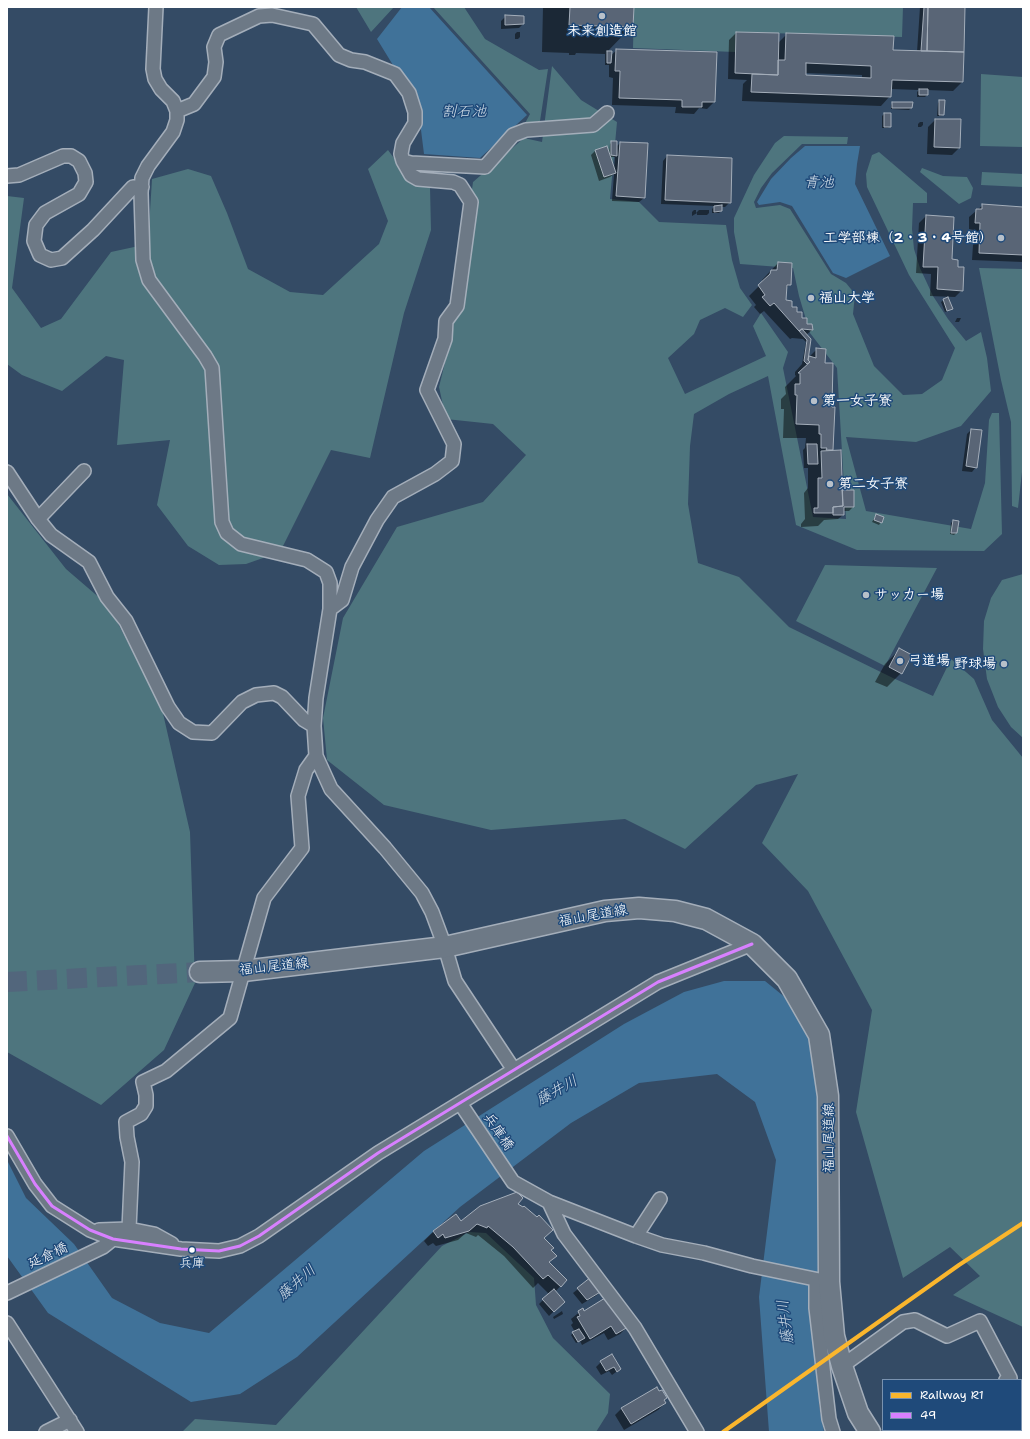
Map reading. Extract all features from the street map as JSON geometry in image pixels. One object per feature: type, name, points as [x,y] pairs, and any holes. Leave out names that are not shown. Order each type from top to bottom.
[{"type":"main road","name":"福山尾道線","points":[[200,972],[243,971],[445,947],[606,911],[640,908],[674,910],[706,919],[752,944],[788,979],[819,1035],[828,1096],[820,1280],[842,1366],[858,1413],[870,1432]]},
{"type":"street","points":[[156,7],[153,69],[155,79],[161,89],[173,101],[177,111],[177,120],[173,132],[148,166],[142,178],[143,260],[149,280],[205,356],[212,368],[222,522],[228,533],[241,544],[306,560],[326,572],[330,583],[330,609],[316,698],[314,726],[316,756],[331,790],[385,848],[422,893],[432,912],[456,981],[514,1070]]},
{"type":"street","points":[[177,111],[194,104],[214,77],[216,62],[214,47],[219,35],[259,16],[272,14],[313,24],[339,55],[351,60],[365,62],[395,74],[409,93],[415,112],[415,123],[403,143],[401,154],[411,176],[418,179],[460,184],[470,202],[458,306],[446,321],[445,339],[427,390],[454,444],[452,461],[436,474],[393,497],[377,520],[352,567],[342,600],[330,609]]},
{"type":"street","points":[[403,161],[411,163],[485,167],[513,135],[526,130],[593,125],[608,113]]},
{"type":"street","points":[[7,176],[19,175],[63,156],[71,156],[79,161],[85,173],[86,182],[79,194],[45,212],[36,225],[34,241],[40,255],[51,260],[62,258],[92,230],[132,187],[142,186]]},
{"type":"street","points":[[7,472],[38,519],[52,535],[89,562],[107,597],[126,621],[168,707],[179,723],[193,732],[212,733],[242,702],[256,695],[274,693],[282,697],[304,720],[314,726]]},
{"type":"street","points":[[38,519],[84,472]]},
{"type":"street","points":[[129,1229],[132,1162],[127,1137],[126,1122],[141,1114],[146,1106],[146,1095],[143,1082],[166,1071],[230,1018],[264,898],[302,848],[298,796],[306,770],[316,756]]},
{"type":"street","points":[[7,1136],[35,1184],[52,1206],[108,1243],[219,1251],[240,1246],[259,1236],[378,1153],[462,1107],[514,1070],[658,982],[752,944]]},
{"type":"street","name":"兵庫橋","points":[[462,1107],[513,1182],[549,1202],[662,1245],[704,1253],[752,1266],[820,1280]]},
{"type":"street","points":[[636,1236],[660,1199]]},
{"type":"street","points":[[549,1202],[564,1234],[635,1328],[697,1432]]},
{"type":"street","points":[[90,1230],[129,1229],[154,1234],[181,1249]]},
{"type":"street","name":"延倉橋","points":[[7,1293],[108,1243]]},
{"type":"street","points":[[820,1280],[816,1308],[829,1419],[833,1432]]},
{"type":"street","points":[[842,1366],[903,1322],[915,1320],[947,1336],[980,1321],[1010,1378],[1008,1379]]},
{"type":"street","points":[[7,1323],[78,1432]]},
{"type":"street","points":[[46,1432],[70,1420]]},
{"type":"green space","points":[[356,7],[394,7],[371,32]]},
{"type":"green space","points":[[433,7],[464,7],[485,39],[539,70],[548,69],[540,121],[524,125],[530,114]]},
{"type":"green space","points":[[634,7],[903,7],[902,37],[736,32],[735,52],[633,48]]},
{"type":"green space","points":[[552,66],[581,100],[617,122],[610,199],[639,202],[659,222],[726,225],[732,260],[740,288],[752,305],[743,317],[725,308],[700,320],[694,334],[668,358],[685,394],[766,356],[753,326],[761,313],[788,352],[783,368],[813,517],[846,519],[837,368],[810,333],[799,296],[793,268],[740,264],[734,232],[734,218],[754,175],[775,143],[784,136],[848,137],[847,144],[802,144],[772,173],[761,188],[754,202],[756,208],[780,205],[790,209],[831,274],[846,283],[855,294],[853,314],[874,366],[903,395],[922,394],[942,380],[955,348],[909,275],[867,187],[866,174],[872,155],[879,152],[927,193],[927,203],[913,203],[912,229],[914,249],[920,268],[933,296],[948,319],[966,341],[981,332],[987,358],[991,391],[961,426],[916,442],[846,437],[866,511],[971,529],[985,483],[989,420],[992,413],[999,413],[1002,534],[984,551],[857,550],[796,525],[768,376],[729,394],[694,414],[690,446],[688,504],[698,563],[739,577],[789,627],[933,696],[951,659],[974,679],[992,720],[1023,758],[1023,1327],[953,1295],[980,1276],[950,1247],[903,1278],[856,1112],[872,1010],[808,891],[762,843],[798,774],[756,785],[685,849],[625,819],[491,830],[384,805],[327,760],[323,718],[343,618],[397,527],[483,502],[526,455],[493,424],[446,419],[439,387],[453,330],[473,182],[524,138],[542,142]]},
{"type":"green space","points":[[981,74],[1023,77],[1023,147],[980,146]]},
{"type":"green space","points":[[388,150],[410,180],[430,187],[431,230],[404,313],[370,458],[331,450],[280,552],[246,564],[219,565],[188,546],[157,505],[170,440],[117,445],[124,360],[106,356],[62,391],[22,375],[7,364],[7,196],[24,198],[12,288],[41,328],[61,319],[111,252],[148,244],[152,179],[188,169],[211,176],[248,269],[290,292],[323,295],[379,244],[388,221],[368,169]]},
{"type":"green space","points":[[922,168],[943,176],[967,177],[973,188],[971,198],[959,204],[920,172]]},
{"type":"green space","points":[[982,172],[1023,174],[1023,187],[981,185]]},
{"type":"green space","points":[[979,268],[1023,269],[1023,463],[1018,508],[1012,506],[1011,422],[1001,380]]},
{"type":"green space","points":[[7,494],[66,569],[109,606],[162,709],[190,832],[195,983],[164,1050],[101,1105],[7,1052]]},
{"type":"green space","name":"サッカー場","points":[[825,565],[937,568],[885,666],[796,621]]},
{"type":"green space","name":"野球場","points":[[1023,574],[1023,738],[1011,727],[998,707],[987,679],[983,649],[984,621],[991,598],[1002,580]]},
{"type":"green space","points":[[469,1232],[486,1233],[534,1278],[536,1305],[553,1338],[610,1394],[608,1413],[596,1432],[182,1432],[195,1419],[276,1425],[442,1246]]},
{"type":"water","name":"割石池","points":[[402,7],[429,7],[527,115],[480,158],[424,154],[418,106],[377,39]]},
{"type":"water","name":"青池","points":[[805,146],[860,146],[855,184],[890,256],[846,278],[833,273],[792,206],[780,202],[759,205],[757,202],[771,179]]},
{"type":"water","name":"藤井川","points":[[724,981],[765,981],[797,1007],[814,1052],[822,1108],[819,1405],[824,1432],[769,1432],[759,1297],[776,1160],[755,1102],[717,1074],[639,1083],[571,1123],[460,1207],[297,1357],[240,1394],[191,1402],[48,1313],[7,1256],[7,1160],[26,1198],[74,1244],[112,1298],[160,1323],[209,1333],[424,1151],[624,1024],[684,992]]},
{"type":"building","name":"未来創造館","points":[[570,7],[634,7],[633,27],[569,25]]},
{"type":"building","points":[[924,7],[928,7],[927,51],[921,51]]},
{"type":"building","points":[[928,7],[965,7],[964,52],[927,51]]},
{"type":"building","points":[[505,15],[524,16],[524,24],[505,25]]},
{"type":"building","points":[[736,32],[779,33],[778,75],[735,73]]},
{"type":"building","points":[[786,33],[894,36],[893,50],[964,52],[963,82],[892,80],[891,97],[751,92],[752,74],[778,75],[778,60],[785,60]],"holes":[[[806,63],[871,66],[871,78],[806,75]]]},
{"type":"building","points":[[616,49],[717,52],[715,102],[702,102],[702,107],[682,107],[682,100],[619,98],[620,71],[615,71]]},
{"type":"building","points":[[607,51],[612,51],[611,63],[607,63]]},
{"type":"building","points":[[919,89],[928,89],[928,95],[919,95]]},
{"type":"building","points":[[939,100],[945,100],[944,115],[939,115]]},
{"type":"building","points":[[892,102],[913,102],[912,108],[892,108]]},
{"type":"building","points":[[884,113],[891,113],[891,127],[884,127]]},
{"type":"building","points":[[935,119],[961,119],[960,148],[934,147]]},
{"type":"building","points":[[611,141],[617,141],[617,156],[611,155]]},
{"type":"building","points":[[620,142],[648,143],[645,198],[616,196]]},
{"type":"building","points":[[607,146],[616,173],[604,177],[595,150]]},
{"type":"building","points":[[667,155],[732,158],[731,203],[665,200]]},
{"type":"building","name":"工学部棟（2・3・4号館）","points":[[982,204],[1023,207],[1023,255],[979,253],[980,223],[975,223],[976,209],[982,209]]},
{"type":"building","points":[[722,205],[722,211],[714,212],[714,206]]},
{"type":"building","points":[[926,215],[954,217],[952,259],[958,260],[958,267],[964,267],[963,291],[937,289],[938,267],[923,267]]},
{"type":"building","points":[[778,262],[792,263],[791,285],[787,285],[786,300],[792,301],[792,307],[797,307],[797,312],[802,312],[802,318],[807,318],[807,324],[812,324],[813,330],[802,329],[799,331],[774,303],[770,306],[762,297],[765,295],[758,285],[770,274],[771,270],[777,270]]},
{"type":"building","points":[[948,297],[953,309],[947,311],[943,299]]},
{"type":"building","points":[[802,329],[811,339],[808,360],[810,362],[807,364],[804,361],[807,340],[799,331]]},
{"type":"building","name":"第一女子寮","points":[[816,348],[826,349],[825,363],[833,363],[832,407],[835,407],[833,450],[821,448],[821,434],[819,434],[819,425],[796,424],[797,395],[795,395],[795,384],[800,384],[800,373],[798,373],[810,362],[808,360],[809,356],[816,358]]},
{"type":"building","points":[[971,429],[982,430],[977,468],[966,466]]},
{"type":"building","points":[[807,444],[817,444],[818,464],[808,464]]},
{"type":"building","name":"第二女子寮","points":[[841,450],[843,506],[833,507],[833,513],[814,513],[814,508],[818,508],[818,478],[822,478],[821,451]]},
{"type":"building","points":[[842,490],[854,490],[854,507],[844,507],[844,515],[833,515],[833,507],[843,506]]},
{"type":"building","points":[[876,514],[884,517],[882,523],[874,520]]},
{"type":"building","points":[[953,520],[959,521],[957,533],[951,533]]},
{"type":"building","name":"弓道場","points":[[899,648],[912,655],[902,674],[889,667]]},
{"type":"building","points":[[517,1192],[523,1198],[518,1204],[523,1207],[524,1206],[537,1217],[539,1215],[553,1230],[544,1238],[554,1248],[551,1250],[557,1256],[549,1262],[567,1280],[561,1287],[548,1275],[543,1279],[513,1247],[488,1226],[487,1228],[477,1224],[469,1231],[445,1238],[443,1234],[438,1238],[433,1231],[456,1214],[461,1221],[480,1206]]},
{"type":"building","points":[[591,1277],[602,1291],[587,1300],[577,1288]]},
{"type":"building","points":[[554,1289],[565,1302],[554,1312],[542,1299]]},
{"type":"building","points":[[605,1298],[628,1327],[616,1334],[611,1326],[590,1339],[577,1317],[580,1316],[578,1311],[583,1308],[584,1311]]},
{"type":"building","points":[[579,1329],[585,1338],[578,1342],[572,1332]]},
{"type":"building","points":[[612,1354],[621,1369],[617,1372],[614,1367],[606,1371],[600,1361]]},
{"type":"building","points":[[657,1387],[659,1391],[662,1390],[667,1398],[664,1400],[666,1403],[631,1424],[621,1408]]},
{"type":"tunnel","points":[[7,982],[200,972]]},
{"type":"rail line","name":"R1","points":[[723,1432],[959,1265],[1023,1223]]},
{"type":"transit line","name":"49","points":[[7,1136],[35,1184],[52,1206],[90,1230],[113,1239],[181,1249],[219,1251],[240,1246],[259,1236],[378,1153],[658,982],[752,944]]},
{"type":"place","name":"未来創造館","points":[[602,16]]},
{"type":"place","name":"工学部棟（2・3・4号館）","points":[[1001,238]]},
{"type":"place","name":"福山大学","points":[[811,298]]},
{"type":"place","name":"第一女子寮","points":[[814,401]]},
{"type":"place","name":"第二女子寮","points":[[830,484]]},
{"type":"place","name":"サッカー場","points":[[866,595]]},
{"type":"place","name":"弓道場","points":[[900,661]]},
{"type":"place","name":"野球場","points":[[1004,664]]},
{"type":"place","name":"兵庫","points":[[192,1250]]}]
